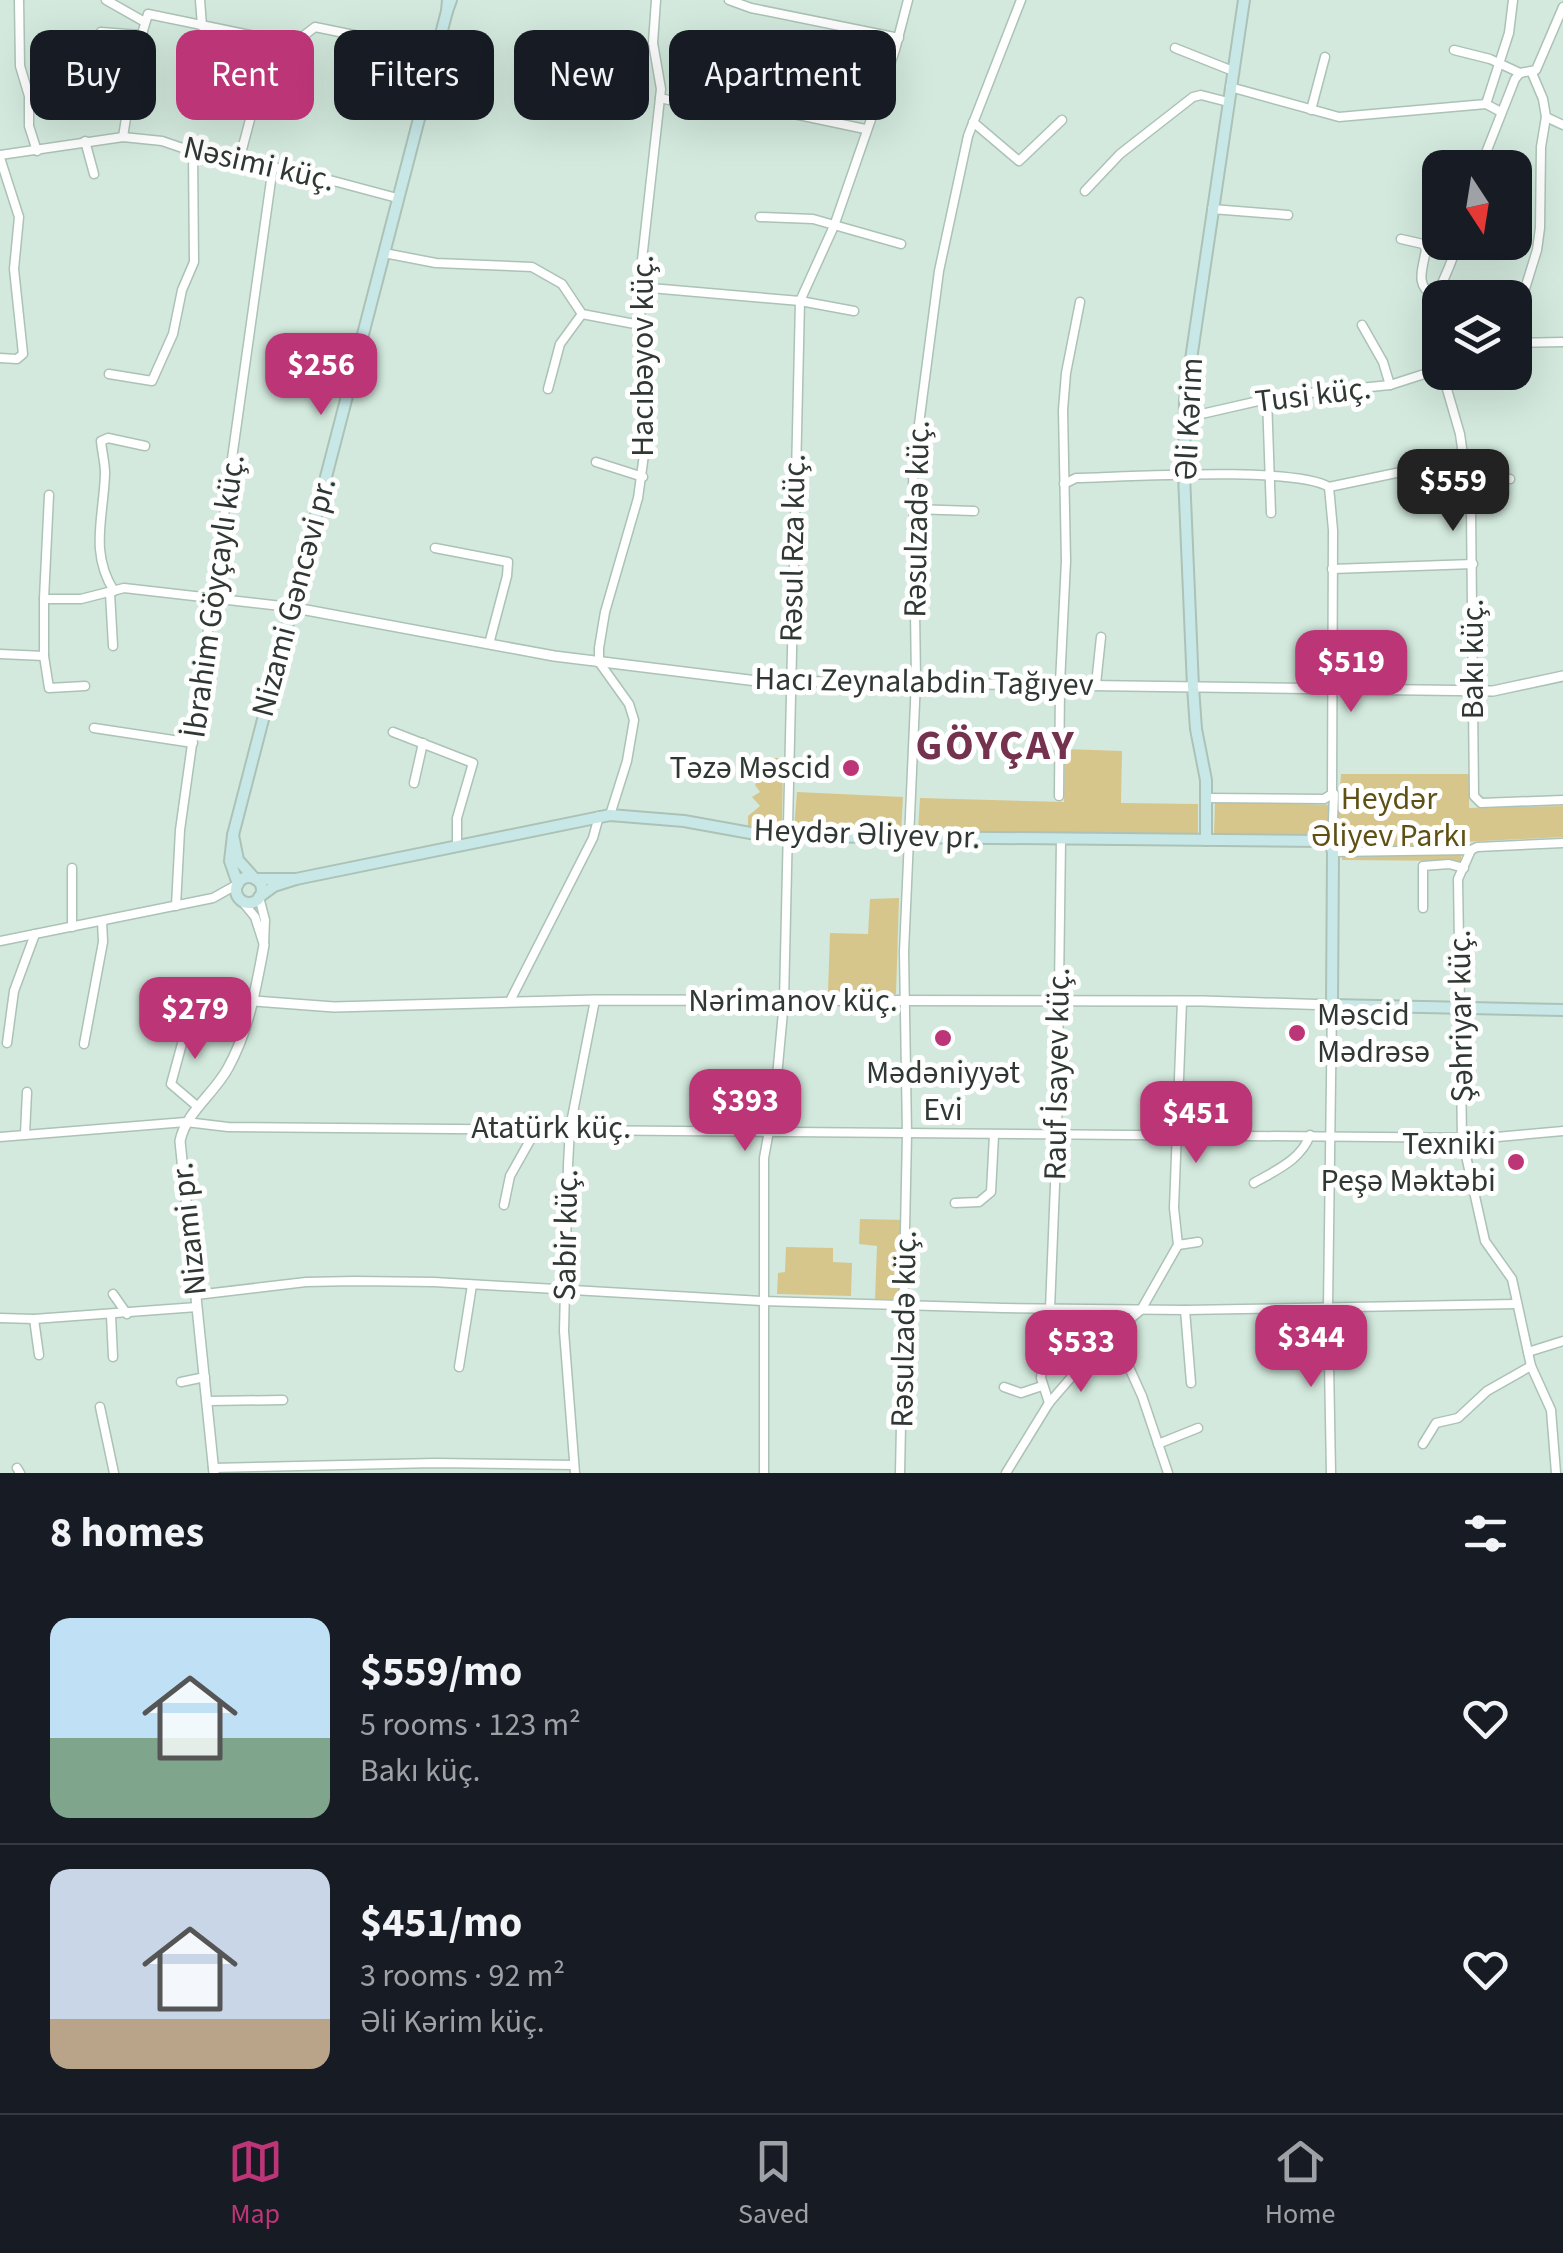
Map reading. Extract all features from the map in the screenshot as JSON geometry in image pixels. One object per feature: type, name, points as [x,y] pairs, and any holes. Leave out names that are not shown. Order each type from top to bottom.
[{"type":"main road","name":"Əli Kərim","points":[[1206,840],[1206,798],[1193,688],[1184,418],[1244,0]]},
{"type":"main road","name":"Nizami Gəncəvi pr.","points":[[442,30],[448,4]]},
{"type":"main road","name":"Nizami Gəncəvi pr.","points":[[232,835],[418,120]]},
{"type":"main road","name":"Heydər Əliyev pr.","points":[[296,878],[605,816],[684,820],[788,836],[1206,840],[1330,847]]},
{"type":"main road","points":[[232,835],[238,860],[261,888],[260,897]]},
{"type":"main road","points":[[232,835],[230,862],[241,900],[250,903],[296,878]]},
{"type":"main road","points":[[1330,847],[1332,1004],[1563,1010]]},
{"type":"main road","points":[[238,884],[244,878],[296,878]]},
{"type":"street","points":[[19,0],[20,66],[29,96],[28,126],[37,151]]},
{"type":"street","points":[[106,0],[146,18],[222,30]]},
{"type":"street","points":[[200,0],[202,26]]},
{"type":"street","name":"Hacıbəyov küç.","points":[[599,662],[605,612],[642,476],[646,415],[640,288],[660,98],[653,43],[656,0]]},
{"type":"street","name":"Rəsul Rza küç.","points":[[764,1473],[764,1158],[784,1001],[800,301],[834,226],[899,38],[908,0]]},
{"type":"street","name":"Rəsulzadə küç.","points":[[900,1473],[906,1306],[908,837],[916,680],[912,509],[916,440],[930,325],[973,122],[1022,0]]},
{"type":"street","points":[[1486,104],[1510,33],[1513,0]]},
{"type":"street","points":[[735,1],[899,38]]},
{"type":"street","points":[[142,30],[148,3]]},
{"type":"street","points":[[1532,73],[1542,60],[1563,7]]},
{"type":"street","points":[[1176,48],[1233,71]]},
{"type":"street","points":[[1454,50],[1520,73],[1532,73]]},
{"type":"street","points":[[1311,110],[1325,57]]},
{"type":"street","points":[[1487,150],[1520,73]]},
{"type":"street","points":[[1528,280],[1540,228],[1541,147],[1546,117],[1544,98],[1532,73]]},
{"type":"street","points":[[1230,87],[1340,117],[1486,104],[1502,112]]},
{"type":"street","points":[[1085,190],[1120,154],[1193,97],[1201,95],[1228,102]]},
{"type":"street","points":[[660,98],[732,114],[794,114],[866,129]]},
{"type":"street","points":[[1546,117],[1563,125]]},
{"type":"street","points":[[124,137],[127,120]]},
{"type":"street","points":[[239,160],[250,120]]},
{"type":"street","points":[[973,122],[1019,161],[1062,120]]},
{"type":"street","name":"Nəsimi küç.","points":[[0,156],[124,137],[162,141],[193,152],[272,166],[397,198]]},
{"type":"street","points":[[85,142],[94,174]]},
{"type":"street","points":[[109,374],[152,381],[173,334],[182,290],[194,262],[193,152]]},
{"type":"street","points":[[0,156],[3,176],[19,217],[14,268],[23,354],[18,359],[0,358]]},
{"type":"street","name":"İbrahim Göyçaylı küç.","points":[[176,906],[179,843],[272,166]]},
{"type":"street","points":[[1212,209],[1288,215]]},
{"type":"street","points":[[760,218],[813,219],[901,244]]},
{"type":"street","points":[[1401,240],[1423,244],[1426,249],[1422,286]]},
{"type":"street","points":[[384,252],[425,262],[544,270],[562,284],[582,314],[640,325]]},
{"type":"street","points":[[640,288],[800,301],[854,311]]},
{"type":"street","points":[[1059,796],[1066,561],[1064,390],[1080,302]]},
{"type":"street","points":[[548,389],[560,344],[582,314]]},
{"type":"street","points":[[1362,325],[1383,362],[1390,385]]},
{"type":"street","points":[[1532,343],[1563,342]]},
{"type":"street","name":"Tusi küç.","points":[[1184,418],[1267,398],[1390,385],[1422,375]]},
{"type":"street","name":"Bakı küç.","points":[[1448,390],[1466,469],[1474,564],[1471,634],[1476,801],[1563,800]]},
{"type":"street","points":[[1267,398],[1270,513]]},
{"type":"street","points":[[113,646],[112,592],[100,560],[105,476],[101,441],[108,438],[145,446]]},
{"type":"street","points":[[596,462],[642,476]]},
{"type":"street","points":[[1064,484],[1076,478],[1184,475],[1269,477],[1318,482],[1329,487],[1407,470],[1466,469],[1510,478]]},
{"type":"street","points":[[1329,487],[1334,789],[1330,847],[1474,848],[1563,843]]},
{"type":"street","points":[[48,495],[44,656],[49,688],[85,686]]},
{"type":"street","points":[[912,509],[974,512]]},
{"type":"street","points":[[434,548],[508,562],[489,644]]},
{"type":"street","points":[[1332,569],[1474,564]]},
{"type":"street","points":[[44,599],[139,589],[290,606]]},
{"type":"street","name":"Hacı Zeynalabdin Tağıyev","points":[[290,606],[599,662],[791,682],[916,680],[1475,691],[1508,689],[1563,676]]},
{"type":"street","points":[[1096,684],[1101,637]]},
{"type":"street","points":[[0,654],[44,656]]},
{"type":"street","points":[[510,1001],[605,816],[627,760],[634,720],[629,704],[599,662]]},
{"type":"street","points":[[94,728],[193,743]]},
{"type":"street","points":[[393,732],[473,763],[458,818],[458,846]]},
{"type":"street","points":[[414,784],[423,743]]},
{"type":"street","points":[[1206,798],[1324,798],[1334,789]]},
{"type":"street","name":"Rauf İsayev küç.","points":[[1042,1386],[1050,1308],[1057,1135],[1061,839]]},
{"type":"street","name":"Şəhriyar küç.","points":[[1474,848],[1458,887],[1462,1138],[1485,1241],[1512,1278],[1531,1366],[1551,1410],[1556,1473]]},
{"type":"street","points":[[1423,908],[1423,866],[1449,864],[1464,868]]},
{"type":"street","points":[[72,868],[72,926]]},
{"type":"street","points":[[213,898],[238,884]]},
{"type":"street","points":[[260,897],[265,920],[264,946]]},
{"type":"street","points":[[0,941],[213,898],[241,900],[255,917],[264,946]]},
{"type":"street","points":[[84,1044],[104,942],[102,921]]},
{"type":"street","points":[[7,1043],[14,991],[35,934]]},
{"type":"street","name":"Nizami pr.","points":[[214,1470],[180,1142],[186,1122],[231,1062],[254,1001],[264,946]]},
{"type":"street","name":"Nərimanov küç.","points":[[254,1001],[334,1008],[595,1000],[1332,1004]]},
{"type":"street","name":"Sabir küç.","points":[[575,1469],[565,1362],[570,1128],[595,1000]]},
{"type":"street","points":[[1010,1471],[1048,1403],[1115,1331],[1141,1310],[1178,1245],[1174,1208],[1182,1001]]},
{"type":"street","points":[[1331,1473],[1328,1307],[1332,1004]]},
{"type":"street","points":[[189,1018],[171,1084],[198,1107]]},
{"type":"street","points":[[25,1134],[27,1092]]},
{"type":"street","name":"Atatürk küç.","points":[[0,1137],[186,1122],[228,1126],[994,1135],[1462,1138],[1563,1131]]},
{"type":"street","points":[[504,1205],[510,1176],[537,1128]]},
{"type":"street","points":[[956,1204],[979,1202],[991,1192],[994,1135]]},
{"type":"street","points":[[1254,1183],[1290,1162],[1310,1136]]},
{"type":"street","points":[[1178,1245],[1198,1242]]},
{"type":"street","points":[[196,1295],[306,1282],[472,1284],[762,1301],[1106,1310],[1517,1304]]},
{"type":"street","points":[[459,1367],[472,1284]]},
{"type":"street","points":[[113,1294],[127,1314]]},
{"type":"street","points":[[0,1318],[111,1315],[198,1307]]},
{"type":"street","points":[[1106,1310],[1119,1321],[1115,1331],[1168,1473]]},
{"type":"street","points":[[1185,1310],[1190,1383]]},
{"type":"street","points":[[111,1315],[114,1357]]},
{"type":"street","points":[[34,1319],[38,1356]]},
{"type":"street","points":[[1528,1352],[1563,1341]]},
{"type":"street","points":[[1423,1444],[1436,1423],[1458,1418],[1487,1391],[1531,1366]]},
{"type":"street","points":[[182,1382],[205,1377]]},
{"type":"street","points":[[1004,1387],[1021,1392],[1042,1386],[1048,1403]]},
{"type":"street","points":[[208,1401],[282,1400]]},
{"type":"street","points":[[100,1407],[114,1473]]},
{"type":"street","points":[[1158,1444],[1198,1428]]},
{"type":"street","points":[[214,1470],[435,1463],[575,1469]]},
{"type":"green space","points":[[1065,749],[1122,751],[1121,803],[1198,804],[1198,834],[918,831],[920,798],[1064,802]]},
{"type":"green space","points":[[745,758],[783,758],[782,829],[748,826],[748,816],[760,806],[752,797],[760,792],[755,785],[760,776],[744,769]]},
{"type":"green space","name":"Heydər Əliyev Parkı","points":[[1341,774],[1469,774],[1469,808],[1563,806],[1563,837],[1462,842],[1461,861],[1342,860],[1342,835],[1214,835],[1215,802],[1339,805]]},
{"type":"green space","points":[[797,792],[903,797],[901,832],[794,828]]},
{"type":"green space","points":[[899,898],[896,994],[828,992],[830,933],[868,934],[870,899]]},
{"type":"green space","points":[[860,1219],[903,1220],[901,1300],[875,1299],[877,1246],[859,1244]]},
{"type":"green space","points":[[786,1247],[833,1248],[833,1262],[852,1263],[851,1296],[777,1294],[778,1273],[785,1272]]},
{"type":"place","name":"Təzə Məscid","points":[[851,768]]},
{"type":"place","name":"Məscid Mədrəsə","points":[[1297,1033]]},
{"type":"place","name":"Mədəniyyət Evi","points":[[943,1038]]},
{"type":"place","name":"Texniki Peşə Məktəbi","points":[[1516,1162]]},
{"type":"district","name":"GÖYÇAY","points":[[996,746]]}]
